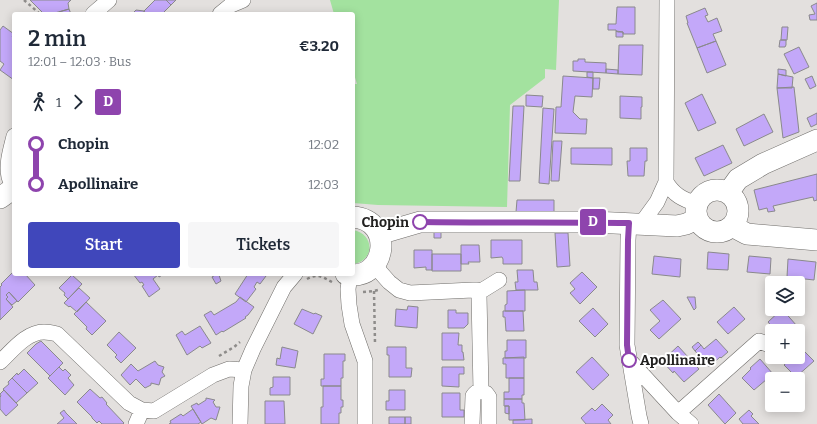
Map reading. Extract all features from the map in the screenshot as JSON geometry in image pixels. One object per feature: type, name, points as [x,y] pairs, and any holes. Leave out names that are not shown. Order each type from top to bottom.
[{"type":"street","points":[[95,12],[109,0]]},
{"type":"street","points":[[222,12],[231,5],[243,0]]},
{"type":"street","points":[[642,424],[638,416],[627,338],[628,240],[635,224],[657,202],[666,182],[667,0]]},
{"type":"street","points":[[728,193],[738,179],[763,164],[817,140]]},
{"type":"street","points":[[12,143],[9,154],[8,168],[9,178],[12,184]]},
{"type":"street","points":[[666,182],[671,189],[697,212]]},
{"type":"street","points":[[0,198],[12,189]]},
{"type":"street","points":[[716,190],[728,193],[736,202],[738,208],[736,221],[727,230],[713,232],[706,230],[701,226],[697,212],[700,198],[709,191],[716,190]]},
{"type":"street","points":[[379,234],[420,222],[559,222],[677,226],[686,224],[697,212]]},
{"type":"street","points":[[355,217],[359,217],[367,221],[374,227],[379,234],[381,242],[381,251],[374,265],[367,271],[355,274]]},
{"type":"street","points":[[732,226],[747,234],[817,240]]},
{"type":"street","points":[[374,265],[389,282],[399,290],[410,293],[477,290],[479,295],[480,391]]},
{"type":"street","points":[[240,424],[241,386],[244,370],[284,288],[293,276]]},
{"type":"street","points":[[348,276],[349,306],[352,324],[364,361],[365,424]]},
{"type":"street","points":[[478,293],[499,280]]},
{"type":"street","points":[[0,362],[26,338],[36,333],[45,332],[57,334],[129,403],[142,410],[154,411],[213,375],[229,369],[244,370]]},
{"type":"street","points":[[678,413],[759,341],[765,343]]},
{"type":"street","points":[[629,360],[678,413],[691,424]]},
{"type":"street","points":[[472,424],[473,396],[480,391],[486,393],[489,397],[489,424]]},
{"type":"street","points":[[136,424],[142,410]]},
{"type":"path","points":[[24,0],[38,12]]},
{"type":"path","points":[[215,359],[244,339]]},
{"type":"green space","points":[[330,0],[559,0],[556,70],[545,69],[545,78],[510,105],[507,207],[378,205],[355,203],[355,84],[357,84],[355,78],[355,12],[333,12]]},
{"type":"green space","points":[[355,231],[360,232],[365,237],[370,247],[365,258],[355,263]]},
{"type":"building","points":[[30,0],[71,0],[68,3],[69,9],[58,12],[42,12]]},
{"type":"building","points":[[155,0],[166,0],[171,5],[164,12],[144,11]]},
{"type":"building","points":[[166,0],[176,0],[171,5]]},
{"type":"building","points":[[817,3],[817,20],[810,20],[809,15],[815,14],[811,6]]},
{"type":"building","points":[[617,7],[635,7],[635,34],[623,34],[623,32],[618,32],[616,30],[608,30],[608,24],[616,24]]},
{"type":"building","points":[[705,8],[708,15],[705,16],[708,22],[717,18],[722,31],[713,34],[716,41],[697,48],[687,23],[686,16]]},
{"type":"building","points":[[69,9],[70,12],[59,12]]},
{"type":"building","points":[[136,10],[144,12],[134,12]]},
{"type":"building","points":[[3,26],[12,33],[12,79],[0,70],[4,64],[0,61],[0,30]]},
{"type":"building","points":[[782,27],[788,27],[787,40],[781,40]]},
{"type":"building","points":[[616,31],[623,32],[623,37],[616,37]]},
{"type":"building","points":[[780,40],[786,40],[785,47],[779,47]]},
{"type":"building","points":[[716,41],[726,65],[707,73],[697,48]]},
{"type":"building","points":[[619,45],[643,45],[642,75],[618,74]]},
{"type":"building","points":[[799,47],[809,67],[794,74],[784,54]]},
{"type":"building","points":[[578,59],[585,59],[585,62],[606,63],[606,73],[573,71],[573,61],[578,61]]},
{"type":"building","points":[[606,69],[618,70],[618,74],[606,73]]},
{"type":"building","points":[[778,69],[786,70],[786,76],[778,74]]},
{"type":"building","points":[[587,72],[593,72],[593,78],[587,77]]},
{"type":"building","points":[[778,74],[793,77],[792,88],[777,88]]},
{"type":"building","points":[[563,76],[593,78],[592,97],[575,96],[573,112],[580,119],[587,119],[586,134],[555,133],[556,107],[561,107]]},
{"type":"building","points":[[812,76],[816,86],[810,89],[805,79]]},
{"type":"building","points":[[593,78],[600,78],[599,89],[593,89]]},
{"type":"building","points":[[794,87],[799,132],[783,138],[777,88]]},
{"type":"building","points":[[702,94],[716,123],[698,131],[685,103]]},
{"type":"building","points":[[526,95],[543,96],[542,107],[526,106]]},
{"type":"building","points":[[620,96],[642,97],[641,119],[620,118]]},
{"type":"building","points":[[513,106],[524,106],[520,181],[509,181]]},
{"type":"building","points":[[543,108],[554,109],[549,184],[539,183]]},
{"type":"building","points":[[817,113],[817,124],[811,127],[807,118]]},
{"type":"building","points":[[764,114],[773,132],[744,146],[736,129]]},
{"type":"building","points":[[553,141],[562,141],[559,181],[551,181]]},
{"type":"building","points":[[723,145],[732,163],[704,176],[695,158]]},
{"type":"building","points":[[571,148],[612,148],[612,165],[571,164]]},
{"type":"building","points":[[630,148],[647,148],[647,161],[645,161],[644,176],[628,176],[627,161],[630,161]]},
{"type":"building","points":[[817,174],[817,200],[814,201],[813,197],[773,206],[775,211],[768,212],[767,208],[759,210],[754,190]]},
{"type":"building","points":[[517,200],[554,200],[554,213],[516,212]]},
{"type":"building","points":[[434,230],[441,231],[441,238],[434,238]]},
{"type":"building","points":[[555,233],[568,233],[570,266],[557,267]]},
{"type":"building","points":[[491,240],[522,240],[522,264],[503,264],[502,257],[491,258]]},
{"type":"building","points":[[461,245],[479,245],[480,262],[468,262],[469,264],[461,264]]},
{"type":"building","points":[[414,250],[432,250],[432,270],[426,270],[426,267],[414,268]]},
{"type":"building","points":[[708,252],[729,254],[728,270],[707,269]]},
{"type":"building","points":[[432,254],[461,254],[461,271],[432,271]]},
{"type":"building","points":[[654,256],[681,259],[680,277],[652,274]]},
{"type":"building","points":[[749,256],[771,258],[770,274],[747,272]]},
{"type":"building","points":[[788,259],[816,262],[814,280],[805,279],[805,276],[787,276]]},
{"type":"building","points":[[517,270],[533,270],[534,282],[537,282],[538,290],[516,290],[515,282],[518,282]]},
{"type":"building","points":[[582,272],[597,287],[580,304],[570,293],[575,289],[570,283]]},
{"type":"building","points":[[12,273],[12,276],[27,276],[35,285],[18,302],[9,292],[6,295],[8,297],[6,299],[13,307],[0,320],[0,287],[2,285],[1,284]]},
{"type":"building","points":[[71,276],[73,276],[82,284],[68,299],[64,295],[65,293],[59,288]]},
{"type":"building","points":[[135,276],[157,276],[153,279],[160,289],[149,297],[142,286],[144,285],[142,282],[140,283]]},
{"type":"building","points":[[219,276],[221,281],[216,284],[212,277]]},
{"type":"building","points":[[247,276],[266,276],[260,284],[257,282],[254,287],[256,289],[246,302],[235,294]]},
{"type":"building","points":[[79,288],[90,298],[77,312],[64,303]]},
{"type":"building","points":[[525,290],[525,311],[505,311],[505,305],[507,304],[507,291]]},
{"type":"building","points":[[9,292],[17,301],[12,305],[6,299],[8,297],[6,295]]},
{"type":"building","points":[[240,297],[254,307],[245,317],[246,318],[216,335],[204,315],[211,311],[214,315],[236,302]]},
{"type":"building","points":[[687,297],[695,297],[696,308],[694,310]]},
{"type":"building","points":[[663,300],[681,319],[659,339],[650,330],[660,321],[650,310]]},
{"type":"building","points":[[86,302],[106,321],[92,335],[86,329],[87,327],[74,314]]},
{"type":"building","points":[[408,306],[418,307],[417,328],[395,326],[396,309],[407,310]]},
{"type":"building","points":[[734,307],[745,319],[728,334],[717,322]]},
{"type":"building","points":[[593,308],[608,324],[595,337],[579,321]]},
{"type":"building","points":[[302,309],[322,316],[313,334],[294,324]]},
{"type":"building","points":[[448,310],[456,310],[456,313],[468,313],[468,324],[464,328],[448,328]]},
{"type":"building","points":[[503,311],[523,311],[524,331],[506,331]]},
{"type":"building","points":[[774,316],[788,316],[795,324],[770,324],[768,322]]},
{"type":"building","points":[[200,326],[211,343],[202,348],[200,346],[187,355],[176,335],[182,331],[185,335]]},
{"type":"building","points":[[119,332],[136,348],[121,363],[115,357],[117,355],[107,345]]},
{"type":"building","points":[[442,333],[459,333],[458,345],[462,345],[464,360],[442,360]]},
{"type":"building","points":[[716,339],[728,352],[709,367],[695,351],[701,345],[704,349]]},
{"type":"building","points":[[507,340],[526,340],[526,358],[505,358],[505,351],[507,351]]},
{"type":"building","points":[[41,341],[63,363],[50,376],[27,353]]},
{"type":"building","points":[[698,342],[701,345],[695,351],[692,347]]},
{"type":"building","points":[[678,346],[699,369],[684,382],[662,361]]},
{"type":"building","points":[[282,347],[298,351],[295,368],[276,365],[277,358],[280,359]]},
{"type":"building","points":[[387,347],[406,347],[406,368],[412,368],[411,377],[389,377],[389,355],[387,355]]},
{"type":"building","points":[[805,352],[814,361],[802,372],[791,372],[784,365],[805,364]]},
{"type":"building","points":[[324,354],[345,354],[341,386],[321,386],[321,379],[324,379]]},
{"type":"building","points":[[524,357],[524,378],[506,378],[506,364],[503,364],[503,358]]},
{"type":"building","points":[[592,357],[609,375],[593,390],[576,372]]},
{"type":"building","points":[[760,359],[771,372],[765,372],[765,381],[754,390],[742,378],[751,369],[750,368]]},
{"type":"building","points":[[155,361],[158,365],[164,367],[162,372],[165,376],[161,378],[159,385],[151,383],[151,385],[145,388],[136,379],[130,385],[121,375],[131,364],[138,371]]},
{"type":"building","points":[[59,367],[63,371],[65,369],[71,375],[68,378],[74,385],[65,395],[48,378]]},
{"type":"building","points":[[442,367],[464,367],[464,374],[459,374],[459,387],[442,386]]},
{"type":"building","points":[[24,369],[38,383],[27,393],[12,378]]},
{"type":"building","points":[[273,377],[290,377],[290,395],[270,395],[270,388],[273,387]]},
{"type":"building","points":[[12,378],[27,393],[16,403],[3,389],[9,384],[8,382]]},
{"type":"building","points":[[509,378],[524,378],[524,395],[522,395],[522,399],[504,399],[504,392],[509,392]]},
{"type":"building","points":[[323,386],[341,386],[341,400],[343,400],[343,407],[341,407],[341,413],[339,413],[339,424],[321,424]]},
{"type":"building","points":[[90,389],[100,398],[102,397],[107,403],[106,404],[124,423],[123,424],[102,424],[99,421],[97,423],[92,418],[77,402]]},
{"type":"building","points":[[4,390],[18,405],[6,416],[0,409],[0,394]]},
{"type":"building","points":[[389,390],[405,390],[405,410],[386,410],[386,401],[389,401]]},
{"type":"building","points":[[442,393],[460,393],[460,410],[464,410],[464,417],[442,417]]},
{"type":"building","points":[[719,394],[736,413],[725,424],[708,405]]},
{"type":"building","points":[[206,398],[215,400],[213,402],[216,407],[220,407],[216,420],[211,418],[202,424],[191,406],[197,403],[198,405],[206,400]]},
{"type":"building","points":[[504,399],[522,399],[522,403],[524,403],[525,420],[509,420],[509,406],[504,406]]},
{"type":"building","points":[[265,401],[284,401],[285,424],[265,424]]},
{"type":"building","points":[[602,404],[613,415],[608,420],[611,424],[586,424],[581,418],[592,408],[595,411]]},
{"type":"building","points":[[505,406],[509,406],[509,414],[505,413]]},
{"type":"building","points":[[193,409],[201,422],[198,424],[169,424],[171,423],[170,421],[181,414],[183,416]]},
{"type":"building","points":[[64,410],[77,424],[57,424],[64,418],[60,413]]},
{"type":"building","points":[[749,410],[753,414],[751,416],[759,424],[743,424],[739,419]]},
{"type":"building","points":[[389,417],[405,417],[405,424],[389,424]]},
{"type":"building","points":[[405,417],[411,417],[411,424],[405,424]]},
{"type":"building","points":[[532,419],[532,424],[513,424],[513,420]]},
{"type":"bus line","name":"D","points":[[420,222],[629,223],[627,345],[629,360]]},
{"type":"place","name":"Chopin","points":[[420,222]]},
{"type":"place","name":"Apollinaire","points":[[629,360]]}]
